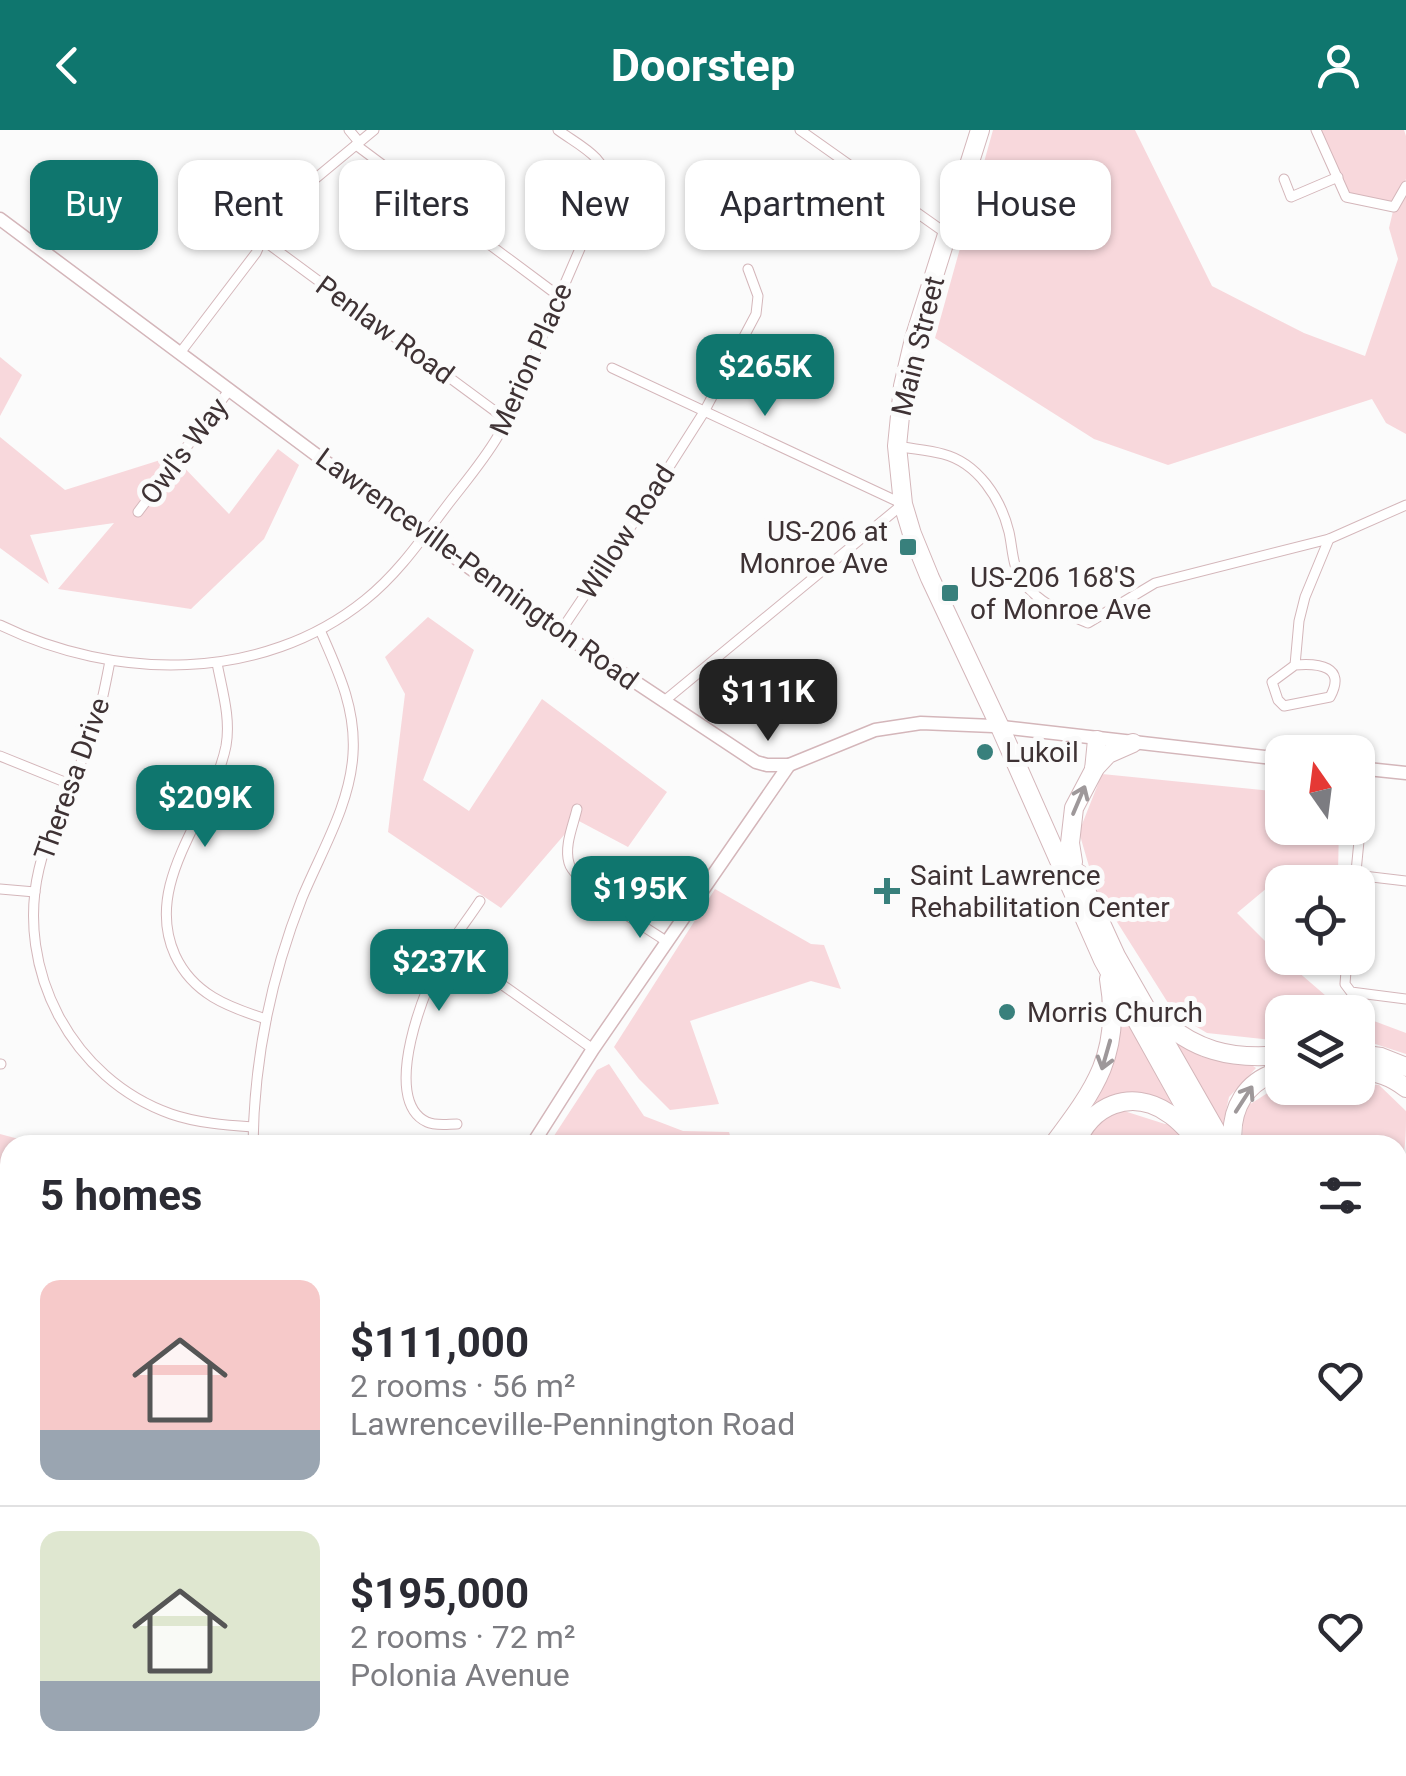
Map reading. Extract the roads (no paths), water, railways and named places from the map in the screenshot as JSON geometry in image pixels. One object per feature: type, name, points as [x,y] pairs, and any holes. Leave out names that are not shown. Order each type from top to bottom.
[{"type":"highway","name":"Main Street","points":[[970,160],[980,130]]},
{"type":"highway","name":"Main Street","points":[[942,250],[914,338],[898,410],[903,504],[930,578],[1000,727]]},
{"type":"highway","points":[[1000,727],[1072,862],[1110,958],[1218,1135]]},
{"type":"highway","points":[[1000,727],[1199,1135]]},
{"type":"highway","points":[[1094,770],[1097,740]]},
{"type":"highway","points":[[1072,862],[1074,808],[1094,770],[1108,754],[1133,744]]},
{"type":"highway","points":[[1110,958],[1154,1013],[1180,1034],[1210,1050],[1265,1056]]},
{"type":"highway","points":[[1060,1135],[1095,1086],[1108,1050],[1110,958]]},
{"type":"highway","points":[[1375,1055],[1406,1067]]},
{"type":"highway","points":[[1375,1072],[1406,1088]]},
{"type":"highway","points":[[1233,1135],[1233,1119],[1240,1099],[1254,1084],[1265,1079]]},
{"type":"highway","points":[[1079,1135],[1096,1113],[1117,1102],[1137,1100],[1168,1112],[1193,1135]]},
{"type":"street","points":[[349,130],[357,143],[560,297]]},
{"type":"street","points":[[319,175],[374,130]]},
{"type":"street","name":"Merion Place","points":[[0,625],[64,650],[110,661],[156,665],[217,662],[262,654],[320,630],[384,583],[487,454],[507,420],[607,186],[604,166],[599,160],[558,130]]},
{"type":"street","points":[[800,130],[940,229]]},
{"type":"street","points":[[1316,130],[1346,197],[1394,207],[1406,186]]},
{"type":"street","points":[[1284,179],[1291,197],[1338,177]]},
{"type":"street","name":"Lawrenceville-Pennington Road","points":[[0,219],[560,632],[746,758],[766,765],[789,766]]},
{"type":"street","points":[[180,352],[257,250]]},
{"type":"street","name":"Penlaw Road","points":[[277,250],[507,420]]},
{"type":"street","name":"Willow Road","points":[[560,632],[704,412],[756,314],[758,296],[748,268]]},
{"type":"street","points":[[612,368],[903,504],[662,702]]},
{"type":"street","name":"Owl's Way","points":[[138,512],[230,389]]},
{"type":"street","points":[[897,446],[945,454],[966,465],[994,491],[1022,582],[1044,604],[1088,624],[1155,583],[1329,539],[1406,505]]},
{"type":"street","points":[[1295,665],[1328,666],[1335,688],[1330,697],[1284,706],[1272,682],[1295,665],[1305,597],[1329,539]]},
{"type":"street","points":[[253,1135],[256,1080],[266,1019],[290,930],[341,808],[351,773],[354,733],[349,700],[320,630]]},
{"type":"street","name":"Theresa Drive","points":[[110,661],[94,731],[46,846],[35,892],[34,932],[44,984],[60,1021],[84,1054],[115,1084],[152,1106],[208,1124],[253,1127]]},
{"type":"street","points":[[217,662],[227,716],[227,742],[171,880],[166,922],[179,963],[197,986],[221,1003],[266,1019]]},
{"type":"street","points":[[538,1135],[666,940],[789,766],[856,736],[899,725],[934,722],[1265,757]]},
{"type":"street","points":[[0,756],[72,785]]},
{"type":"street","points":[[1375,770],[1406,774]]},
{"type":"street","points":[[577,809],[569,839],[572,872],[666,940]]},
{"type":"street","points":[[1375,880],[1406,882]]},
{"type":"street","points":[[0,889],[35,892]]},
{"type":"street","points":[[457,1124],[430,1124],[410,1105],[406,1088],[410,1048],[432,976],[480,900]]},
{"type":"street","points":[[448,947],[593,1049]]},
{"type":"street","points":[[1345,975],[1344,984],[1352,992],[1406,998]]},
{"type":"place","name":"US-206 at Monroe Ave","points":[[908,547]]},
{"type":"place","name":"US-206 168'S of Monroe Ave","points":[[950,593]]},
{"type":"place","name":"Lukoil","points":[[985,752]]},
{"type":"place","name":"Saint Lawrence Rehabilitation Center","points":[[887,891]]},
{"type":"place","name":"Morris Church","points":[[1007,1012]]}]
